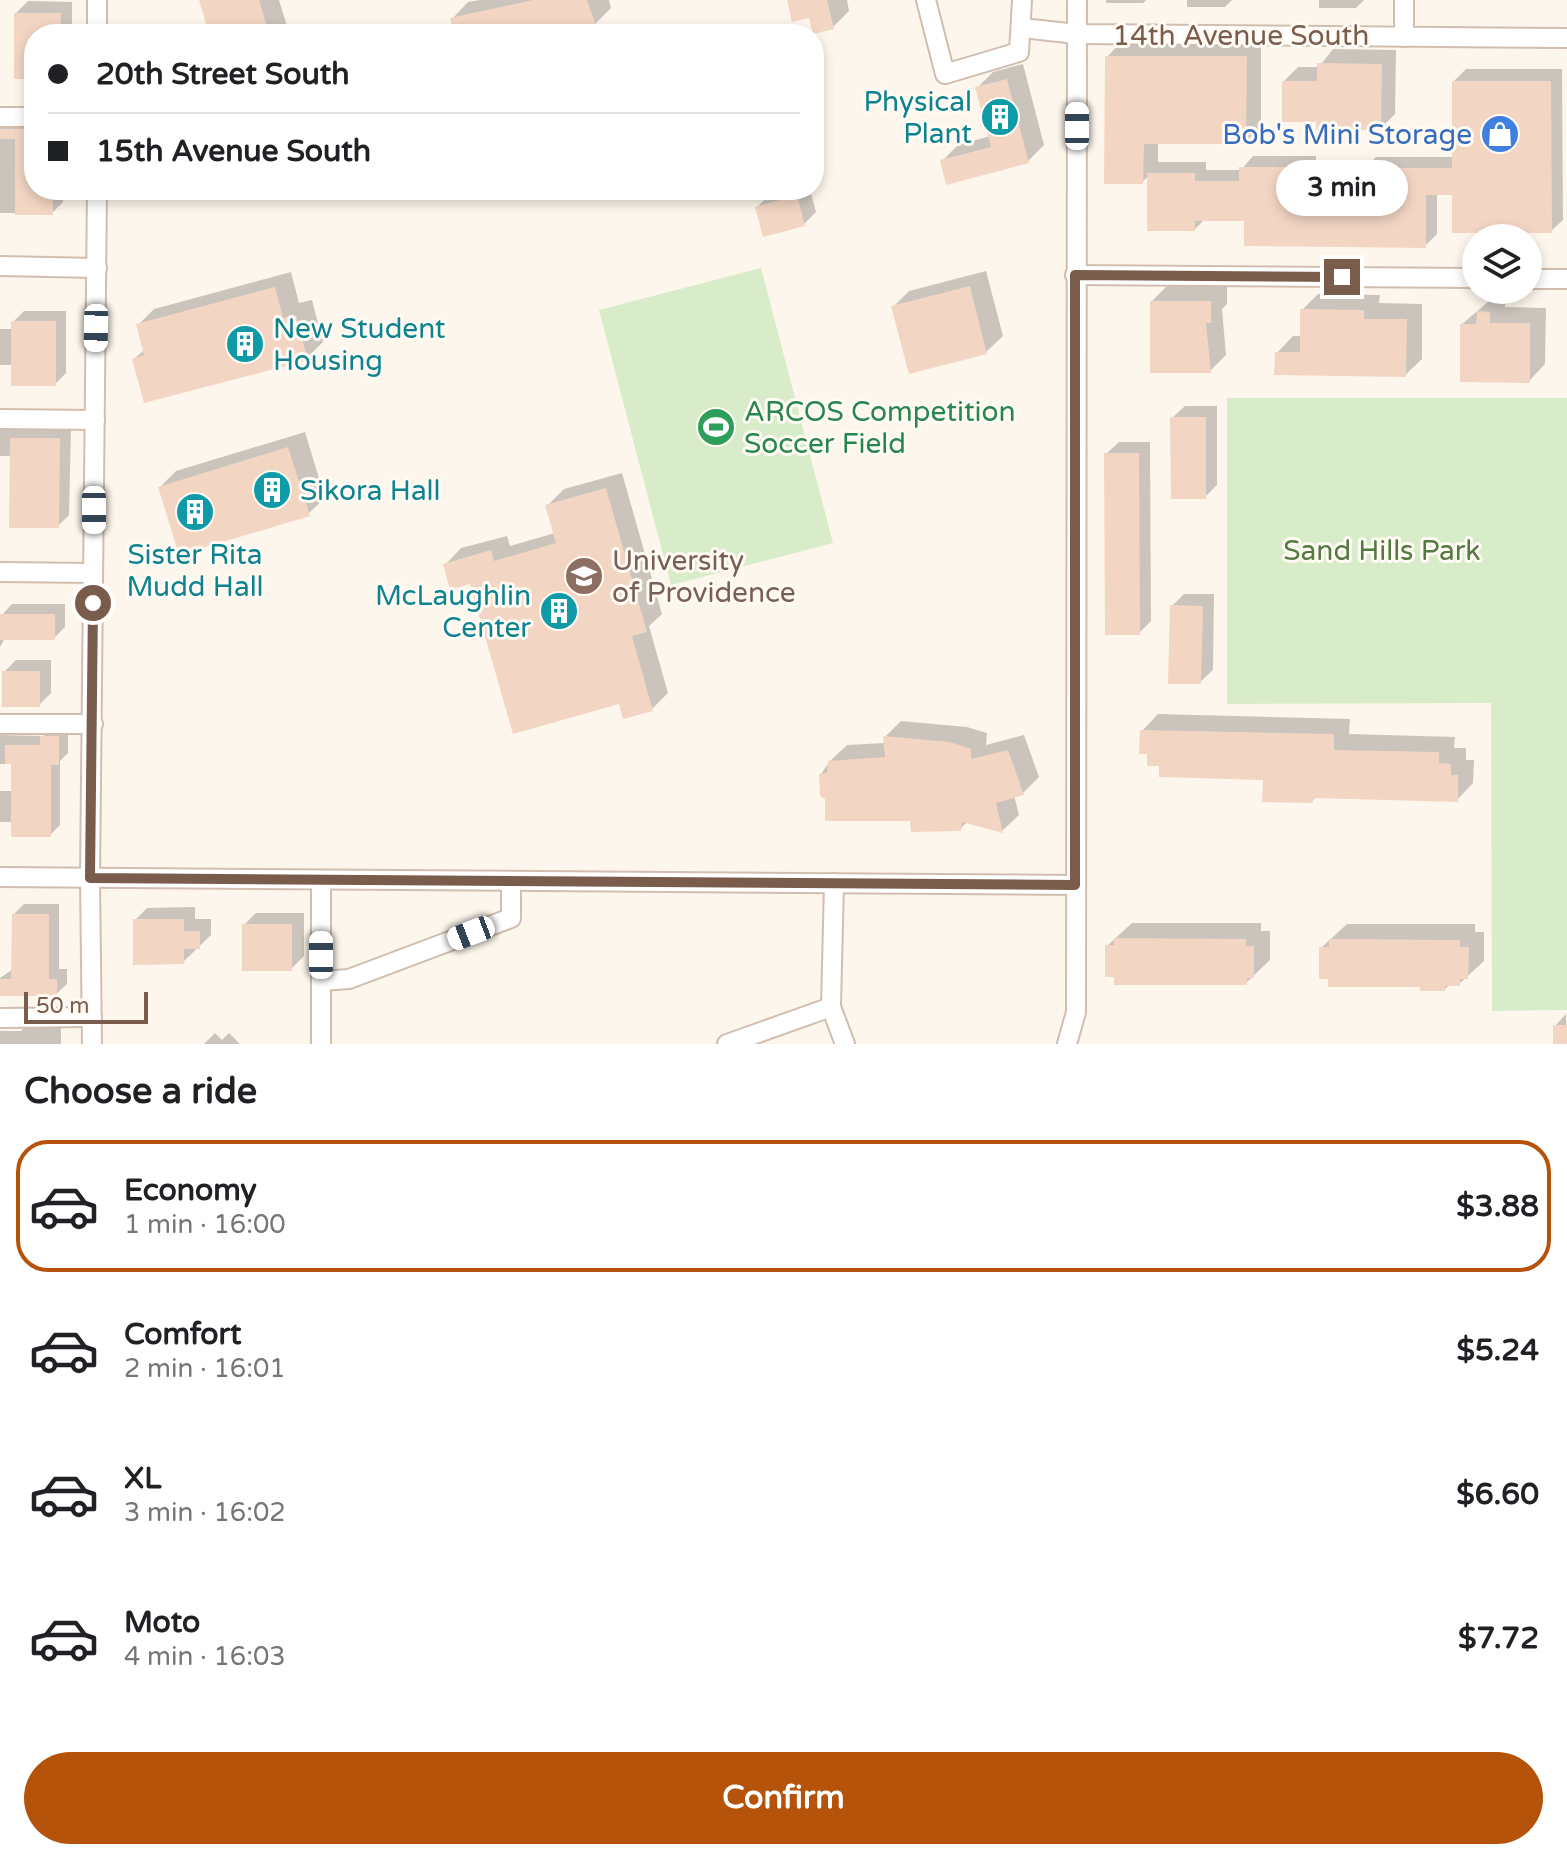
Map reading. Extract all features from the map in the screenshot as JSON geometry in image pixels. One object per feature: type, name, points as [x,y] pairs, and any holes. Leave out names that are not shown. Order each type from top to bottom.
[{"type":"street","points":[[97,0],[97,24]]},
{"type":"street","points":[[926,0],[945,74],[1019,52],[1022,0]]},
{"type":"street","points":[[1067,1044],[1076,1012],[1077,0]]},
{"type":"street","points":[[1404,0],[1404,37]]},
{"type":"street","name":"14th Avenue South","points":[[1022,28],[1077,34],[1567,38]]},
{"type":"street","points":[[0,117],[24,117]]},
{"type":"street","points":[[92,1044],[90,878],[97,200]]},
{"type":"street","points":[[0,266],[97,268]]},
{"type":"street","points":[[1075,275],[1462,278]]},
{"type":"street","points":[[1542,279],[1567,279]]},
{"type":"street","points":[[0,419],[95,420]]},
{"type":"street","points":[[0,572],[93,573]]},
{"type":"street","points":[[0,724],[93,724]]},
{"type":"street","points":[[0,877],[1075,885]]},
{"type":"street","points":[[321,880],[321,1044]]},
{"type":"street","points":[[321,981],[349,979],[511,918],[511,881]]},
{"type":"street","points":[[834,883],[831,1007],[845,1044]]},
{"type":"street","points":[[727,1044],[831,1007]]},
{"type":"street","points":[[0,1018],[92,1017]]},
{"type":"green space","name":"ARCOS Competition Soccer Field","points":[[761,268],[833,543],[671,585],[599,310]]},
{"type":"green space","name":"Sand Hills Park","points":[[1227,398],[1567,398],[1567,1010],[1492,1011],[1491,703],[1227,704]]},
{"type":"building","points":[[199,0],[259,0],[266,24],[206,24]]},
{"type":"building","points":[[533,0],[587,0],[595,24],[452,24],[450,18]]},
{"type":"building","points":[[787,0],[827,0],[834,29],[824,31],[824,24],[810,24],[809,18],[792,22]]},
{"type":"building","points":[[14,13],[61,13],[61,24],[24,24],[24,79],[14,79]]},
{"type":"building","points":[[1105,56],[1247,56],[1246,144],[1144,144],[1143,184],[1104,184]]},
{"type":"building","points":[[1317,63],[1382,64],[1381,130],[1316,129],[1316,122],[1282,122],[1282,81],[1317,81]]},
{"type":"building","name":"Physical Plant","points":[[1007,79],[1029,163],[946,185],[940,160],[991,147],[975,87]]},
{"type":"building","points":[[1452,81],[1551,81],[1552,233],[1542,233],[1542,224],[1462,224],[1462,233],[1452,233],[1452,195],[1426,195],[1426,248],[1244,246],[1244,221],[1195,221],[1195,231],[1147,231],[1147,173],[1195,173],[1195,181],[1239,181],[1239,167],[1305,167],[1305,199],[1362,199],[1362,168],[1452,168]]},
{"type":"building","points":[[0,129],[24,129],[24,200],[53,200],[53,215],[15,215],[15,139],[0,139]]},
{"type":"building","points":[[780,200],[798,200],[805,226],[763,237],[755,207]]},
{"type":"building","points":[[970,286],[987,354],[909,374],[891,306]]},
{"type":"building","name":"New Student Housing","points":[[275,287],[283,318],[296,315],[308,360],[144,403],[132,359],[144,355],[136,324]]},
{"type":"building","points":[[1150,301],[1211,301],[1211,323],[1206,323],[1211,373],[1150,373]]},
{"type":"building","points":[[1300,309],[1364,310],[1364,319],[1407,319],[1406,377],[1274,375],[1275,352],[1300,352]]},
{"type":"building","points":[[1477,311],[1490,312],[1490,323],[1530,323],[1530,383],[1460,382],[1460,324],[1476,324]]},
{"type":"building","points":[[11,321],[56,321],[56,386],[11,386]]},
{"type":"building","points":[[1170,417],[1206,417],[1206,499],[1171,499]]},
{"type":"building","points":[[10,438],[60,438],[59,528],[9,528]]},
{"type":"building","points":[[288,447],[310,516],[179,555],[158,487]]},
{"type":"building","points":[[1104,453],[1139,453],[1140,635],[1105,635]]},
{"type":"building","name":"McLaughlin Center","points":[[606,488],[647,632],[632,636],[653,711],[623,719],[619,704],[513,734],[470,584],[450,590],[443,564],[491,550],[494,561],[556,543],[545,505]]},
{"type":"building","points":[[1170,605],[1203,606],[1201,684],[1168,684]]},
{"type":"building","points":[[0,614],[55,614],[55,640],[0,640]]},
{"type":"building","points":[[2,671],[40,671],[40,707],[2,707]]},
{"type":"building","points":[[1140,730],[1334,734],[1334,750],[1439,752],[1439,763],[1451,764],[1451,775],[1458,775],[1458,802],[1313,798],[1313,803],[1262,802],[1263,780],[1159,777],[1159,766],[1147,766],[1147,754],[1139,754]]},
{"type":"building","points":[[40,736],[59,736],[59,765],[51,765],[51,837],[11,837],[11,764],[5,764],[5,745],[40,745]]},
{"type":"building","points":[[883,736],[950,742],[971,749],[971,759],[1008,750],[1024,795],[996,803],[1003,833],[962,822],[961,831],[911,832],[910,821],[825,821],[825,799],[820,796],[819,774],[827,773],[828,761],[885,757]]},
{"type":"building","points":[[12,914],[49,914],[49,979],[57,979],[57,996],[0,996],[0,979],[11,979]]},
{"type":"building","points":[[133,919],[184,919],[184,931],[200,931],[200,949],[184,949],[184,964],[133,965]]},
{"type":"building","points":[[242,924],[292,924],[292,971],[242,971]]},
{"type":"building","points":[[1114,938],[1246,939],[1246,946],[1254,946],[1254,978],[1247,978],[1247,985],[1114,985],[1114,977],[1105,977],[1105,945],[1114,945]]},
{"type":"building","points":[[1329,939],[1460,940],[1460,947],[1469,947],[1468,979],[1460,979],[1460,986],[1445,986],[1445,991],[1420,991],[1420,987],[1328,987],[1328,979],[1319,979],[1319,947],[1329,947]]},
{"type":"building","points":[[1553,1025],[1567,1025],[1567,1044],[1553,1044]]},
{"type":"place","name":"Physical Plant","points":[[1000,117]]},
{"type":"place","name":"Bob's Mini Storage","points":[[1500,134]]},
{"type":"place","name":"New Student Housing","points":[[245,344]]},
{"type":"place","name":"ARCOS Competition Soccer Field","points":[[716,427]]},
{"type":"place","name":"Sikora Hall","points":[[272,490]]},
{"type":"place","name":"Sister Rita Mudd Hall","points":[[195,512]]},
{"type":"place","name":"University of Providence","points":[[584,576]]},
{"type":"place","name":"McLaughlin Center","points":[[559,611]]},
{"type":"route","points":[[93,603],[90,878],[1075,885],[1075,275],[1342,277]]}]
